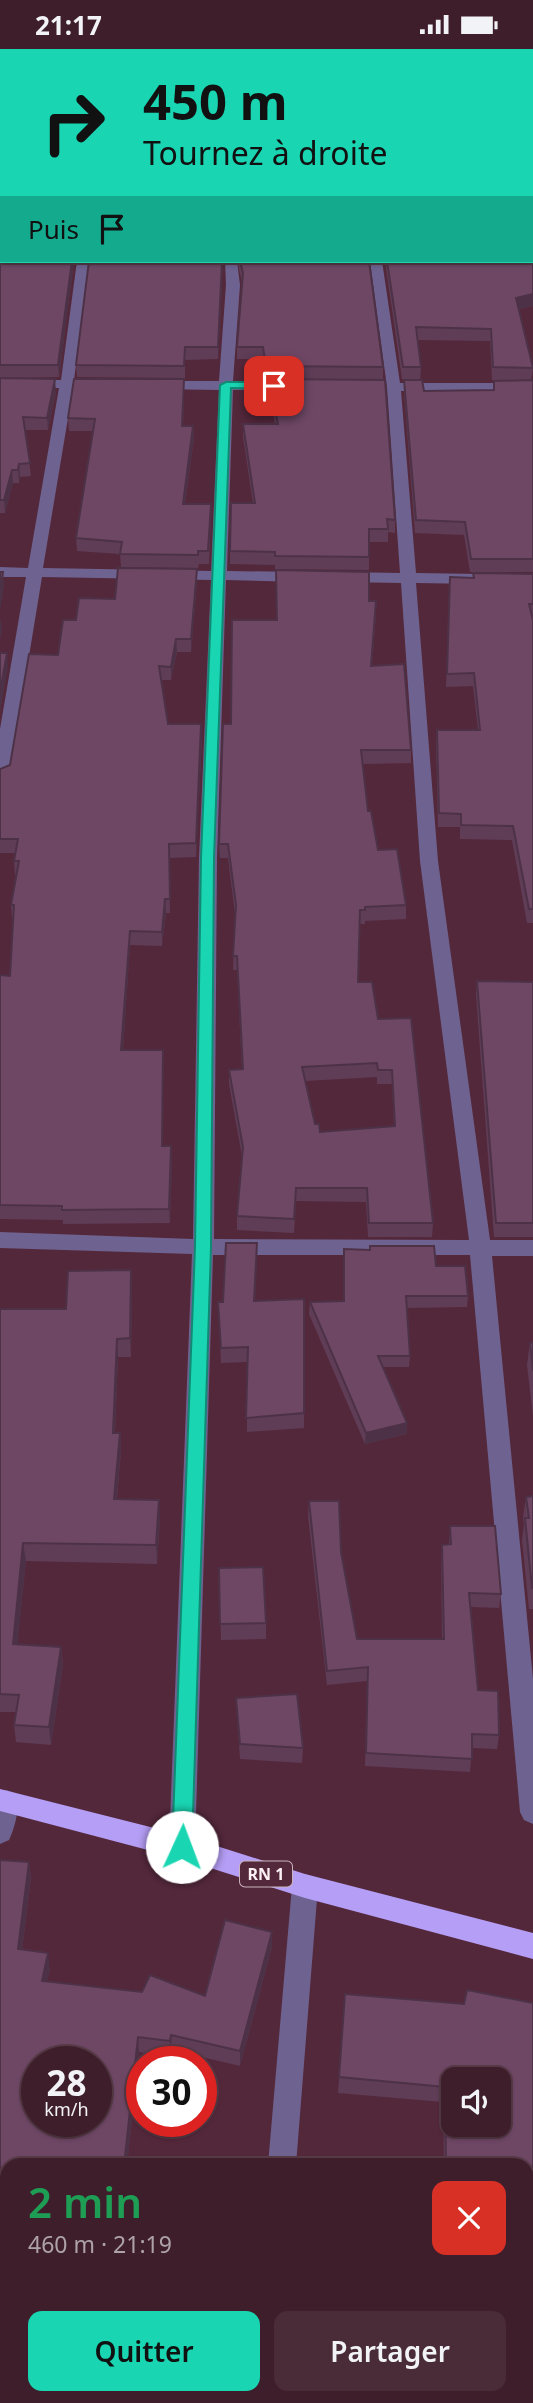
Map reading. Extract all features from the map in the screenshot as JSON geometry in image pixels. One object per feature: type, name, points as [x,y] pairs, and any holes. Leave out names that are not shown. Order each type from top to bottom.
[{"type":"highway","name":"RN 1","points":[[3,1800],[182,1847],[305,1886],[533,1946]]},
{"type":"street","points":[[0,778],[66,384],[83,263]]},
{"type":"street","points":[[182,1847],[203,1247],[208,858],[226,385],[233,285],[231,263]]},
{"type":"street","points":[[376,263],[407,578],[429,861],[481,1246],[533,1812]]},
{"type":"street","points":[[0,384],[120,384]]},
{"type":"street","points":[[146,385],[316,386]]},
{"type":"street","points":[[388,386],[533,387]]},
{"type":"street","points":[[0,572],[533,580]]},
{"type":"street","points":[[0,1240],[203,1247],[533,1248]]},
{"type":"street","points":[[0,1832],[3,1800]]},
{"type":"street","points":[[283,2158],[305,1886]]},
{"type":"building","points":[[0,263],[72,263],[58,365],[0,365]]},
{"type":"building","points":[[89,263],[222,263],[218,347],[185,347],[184,366],[76,365]]},
{"type":"building","points":[[240,263],[369,263],[383,367],[266,366],[263,347],[237,347],[243,273]]},
{"type":"building","points":[[387,263],[533,263],[533,294],[516,298],[533,368],[493,367],[491,329],[416,327],[421,367],[403,367]]},
{"type":"building","points":[[0,378],[55,379],[47,418],[23,417],[30,463],[19,464],[18,470],[12,470],[4,500],[0,500]]},
{"type":"building","points":[[74,379],[184,379],[182,426],[193,426],[183,504],[211,504],[208,551],[198,551],[198,555],[120,554],[122,542],[76,538],[95,419],[68,418]]},
{"type":"building","points":[[269,379],[385,380],[395,520],[387,519],[388,529],[369,529],[369,557],[275,556],[275,552],[230,551],[231,503],[255,503],[243,424],[278,424]]},
{"type":"building","points":[[404,380],[422,380],[424,391],[494,390],[494,381],[533,380],[533,559],[471,559],[465,522],[416,520]]},
{"type":"building","points":[[118,568],[197,569],[191,639],[176,639],[171,667],[159,666],[168,724],[201,724],[196,843],[169,844],[170,899],[165,899],[162,932],[130,931],[121,1050],[163,1050],[162,1146],[171,1146],[169,1209],[62,1210],[62,1206],[0,1205],[0,975],[10,976],[14,905],[11,905],[19,861],[14,861],[18,839],[0,839],[0,769],[10,765],[29,654],[58,655],[63,620],[76,620],[79,598],[115,599]]},
{"type":"building","points":[[276,570],[369,572],[369,601],[376,601],[371,666],[404,664],[411,750],[361,750],[368,811],[371,811],[378,850],[397,849],[406,905],[365,907],[365,910],[360,910],[358,982],[372,982],[378,1019],[411,1018],[433,1223],[369,1223],[367,1188],[296,1188],[294,1219],[237,1216],[243,1147],[229,1070],[243,1069],[237,956],[233,956],[236,905],[228,844],[219,844],[223,724],[231,724],[232,620],[277,620]],"holes":[[[377,1063],[378,1070],[392,1070],[395,1126],[320,1132],[319,1124],[315,1124],[302,1067]]]},
{"type":"building","points":[[473,573],[533,574],[533,604],[529,604],[533,620],[533,909],[529,909],[513,826],[461,825],[461,814],[439,813],[437,730],[480,730],[474,673],[447,674],[450,577],[474,578]]},
{"type":"building","points":[[0,653],[7,653],[0,692]]},
{"type":"building","points":[[477,981],[533,982],[533,1223],[496,1223]]},
{"type":"building","points":[[226,1243],[257,1243],[254,1301],[304,1299],[304,1413],[246,1418],[248,1347],[221,1348],[218,1302],[223,1302]]},
{"type":"building","points":[[370,1246],[434,1246],[436,1266],[465,1266],[468,1296],[406,1296],[410,1356],[378,1356],[407,1423],[366,1433],[310,1302],[344,1301],[344,1249],[370,1250]]},
{"type":"building","points":[[131,1270],[130,1338],[117,1339],[113,1433],[120,1433],[114,1499],[159,1500],[156,1545],[23,1543],[13,1644],[61,1647],[49,1727],[14,1725],[19,1695],[0,1694],[0,1309],[66,1309],[68,1271]]},
{"type":"building","points":[[530,1343],[533,1343],[533,1371]]},
{"type":"building","points":[[533,1496],[532,1588],[525,1518],[529,1518],[526,1497]]},
{"type":"building","points":[[309,1501],[339,1501],[341,1552],[357,1639],[444,1639],[442,1545],[451,1544],[450,1526],[495,1526],[501,1594],[469,1593],[478,1690],[498,1691],[499,1735],[472,1734],[472,1759],[366,1753],[368,1667],[327,1671]]},
{"type":"building","points":[[263,1567],[266,1623],[220,1624],[219,1568]]},
{"type":"building","points":[[297,1694],[303,1748],[240,1744],[236,1698]]},
{"type":"building","points":[[0,1860],[29,1862],[18,1949],[48,1953],[42,1981],[142,1992],[150,1975],[205,1996],[225,1920],[272,1932],[240,2051],[171,2035],[170,2041],[138,2037],[137,2046],[126,2046],[125,2158],[0,2158]]},
{"type":"building","points":[[467,1990],[533,2003],[533,2158],[446,2158],[446,2137],[511,2137],[511,2067],[441,2067],[441,2087],[339,2077],[345,1994],[464,2004]]},
{"type":"route","points":[[182,1847],[203,1247],[208,858],[226,385],[274,386]]}]
